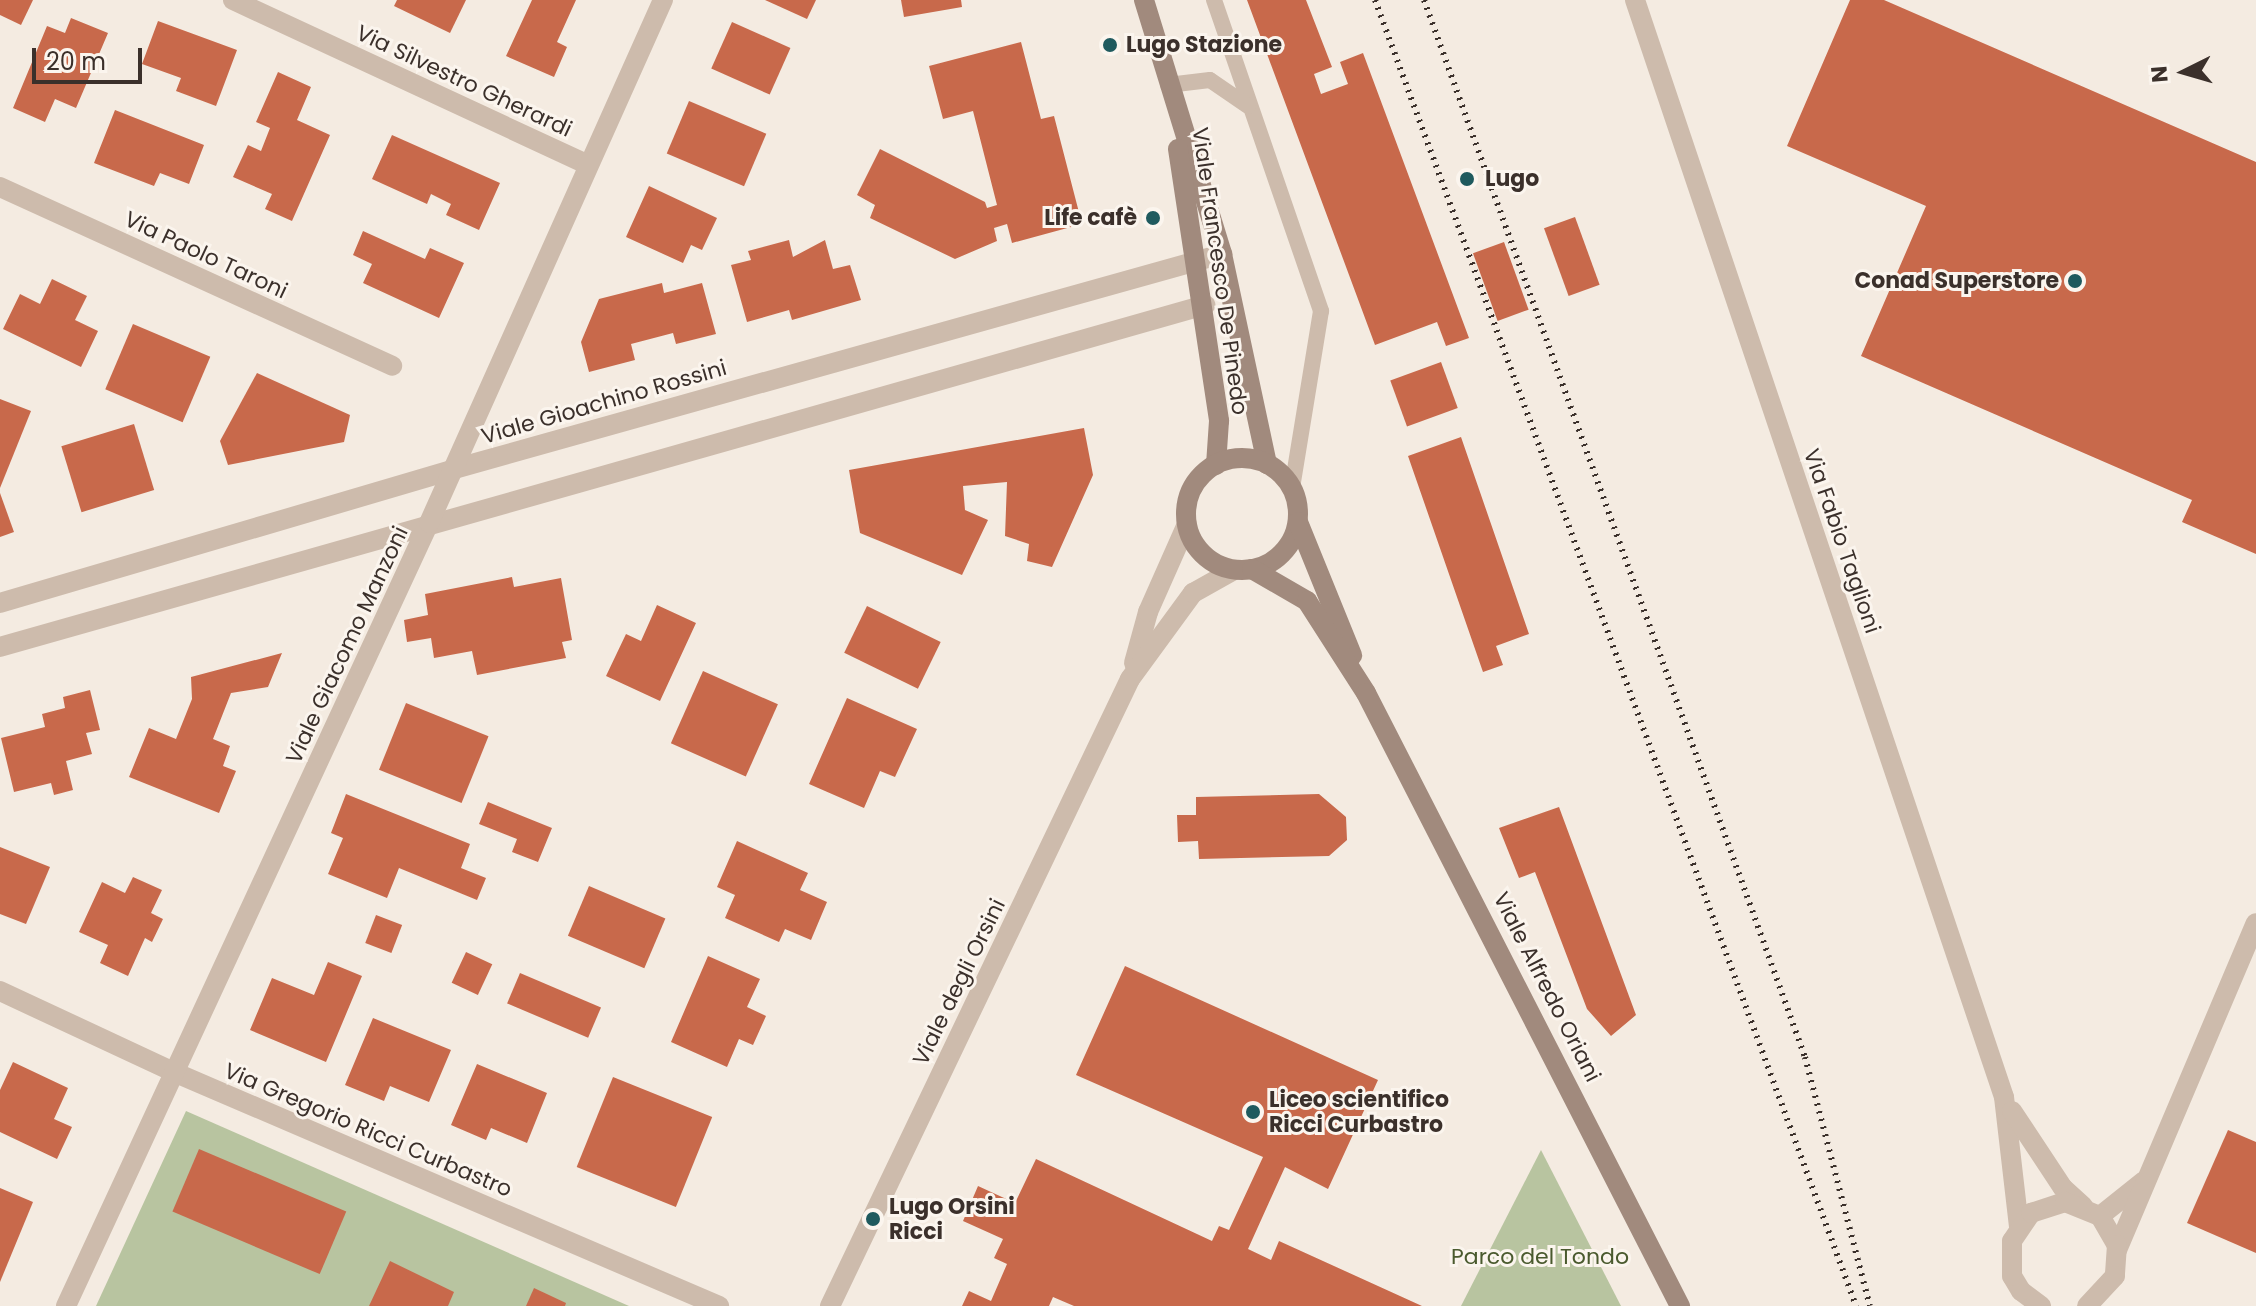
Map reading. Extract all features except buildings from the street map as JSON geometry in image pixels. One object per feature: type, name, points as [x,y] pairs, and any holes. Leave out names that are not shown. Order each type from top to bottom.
[{"type":"main road","name":"Viale Francesco De Pinedo","points":[[1144,0],[1222,254],[1267,464]]},
{"type":"main road","name":"Viale Francesco De Pinedo","points":[[1168,85],[1195,262],[1205,305],[1219,421],[1216,465]]},
{"type":"main road","points":[[1241,459],[1267,464],[1292,488],[1298,522],[1283,554],[1243,570],[1203,555],[1187,524],[1192,490],[1216,465],[1241,459]]},
{"type":"main road","name":"Viale Alfredo Oriani","points":[[1298,522],[1366,693],[1680,1306]]},
{"type":"main road","name":"Viale Alfredo Oriani","points":[[1243,570],[1307,601],[1366,693]]},
{"type":"street","name":"Via Silvestro Gherardi","points":[[233,0],[588,165]]},
{"type":"street","name":"Viale Giacomo Manzoni","points":[[66,1306],[454,469],[663,0]]},
{"type":"street","name":"Via Fabio Taglioni","points":[[1635,0],[2004,1097],[2019,1226],[2010,1250],[2012,1276],[2021,1291],[2041,1306]]},
{"type":"street","name":"Via Paolo Taroni","points":[[0,187],[392,366]]},
{"type":"street","name":"Viale Gioachino Rossini","points":[[0,603],[454,469],[1222,254]]},
{"type":"street","points":[[0,647],[1205,305]]},
{"type":"street","name":"Viale degli Orsini","points":[[830,1306],[1130,679],[1148,612],[1187,524]]},
{"type":"street","name":"Viale degli Orsini","points":[[1130,679],[1193,593],[1243,570]]},
{"type":"street","points":[[2110,1306],[2117,1250],[2256,923]]},
{"type":"street","name":"Via Gregorio Ricci Curbastro","points":[[0,991],[176,1073],[719,1306]]},
{"type":"street","name":"Via Fabio Taglioni","points":[[2004,1097],[2054,1176],[2092,1211],[2117,1250]]},
{"type":"street","points":[[2019,1226],[2046,1205],[2092,1211],[2144,1181]]},
{"type":"street","points":[[2087,1306],[2112,1283]]},
{"type":"lane","points":[[1214,0],[1321,311],[1292,488]]},
{"type":"lane","points":[[1168,85],[1210,80],[1248,106]]},
{"type":"green space","points":[[186,1111],[629,1306],[96,1306]]},
{"type":"green space","name":"Parco del Tondo","points":[[1541,1150],[1621,1306],[1461,1306]]},
{"type":"railway","points":[[1375,0],[1856,1306]]},
{"type":"railway","points":[[1424,0],[1805,1057],[1870,1306]]},
{"type":"place","name":"Lugo Stazione","points":[[1110,45]]},
{"type":"place","name":"Lugo","points":[[1467,179]]},
{"type":"place","name":"Life cafè","points":[[1153,218]]},
{"type":"place","name":"Conad Superstore","points":[[2075,281]]},
{"type":"place","name":"Liceo scientifico Ricci Curbastro","points":[[1253,1112]]},
{"type":"place","name":"Lugo Orsini Ricci","points":[[873,1219]]}]
